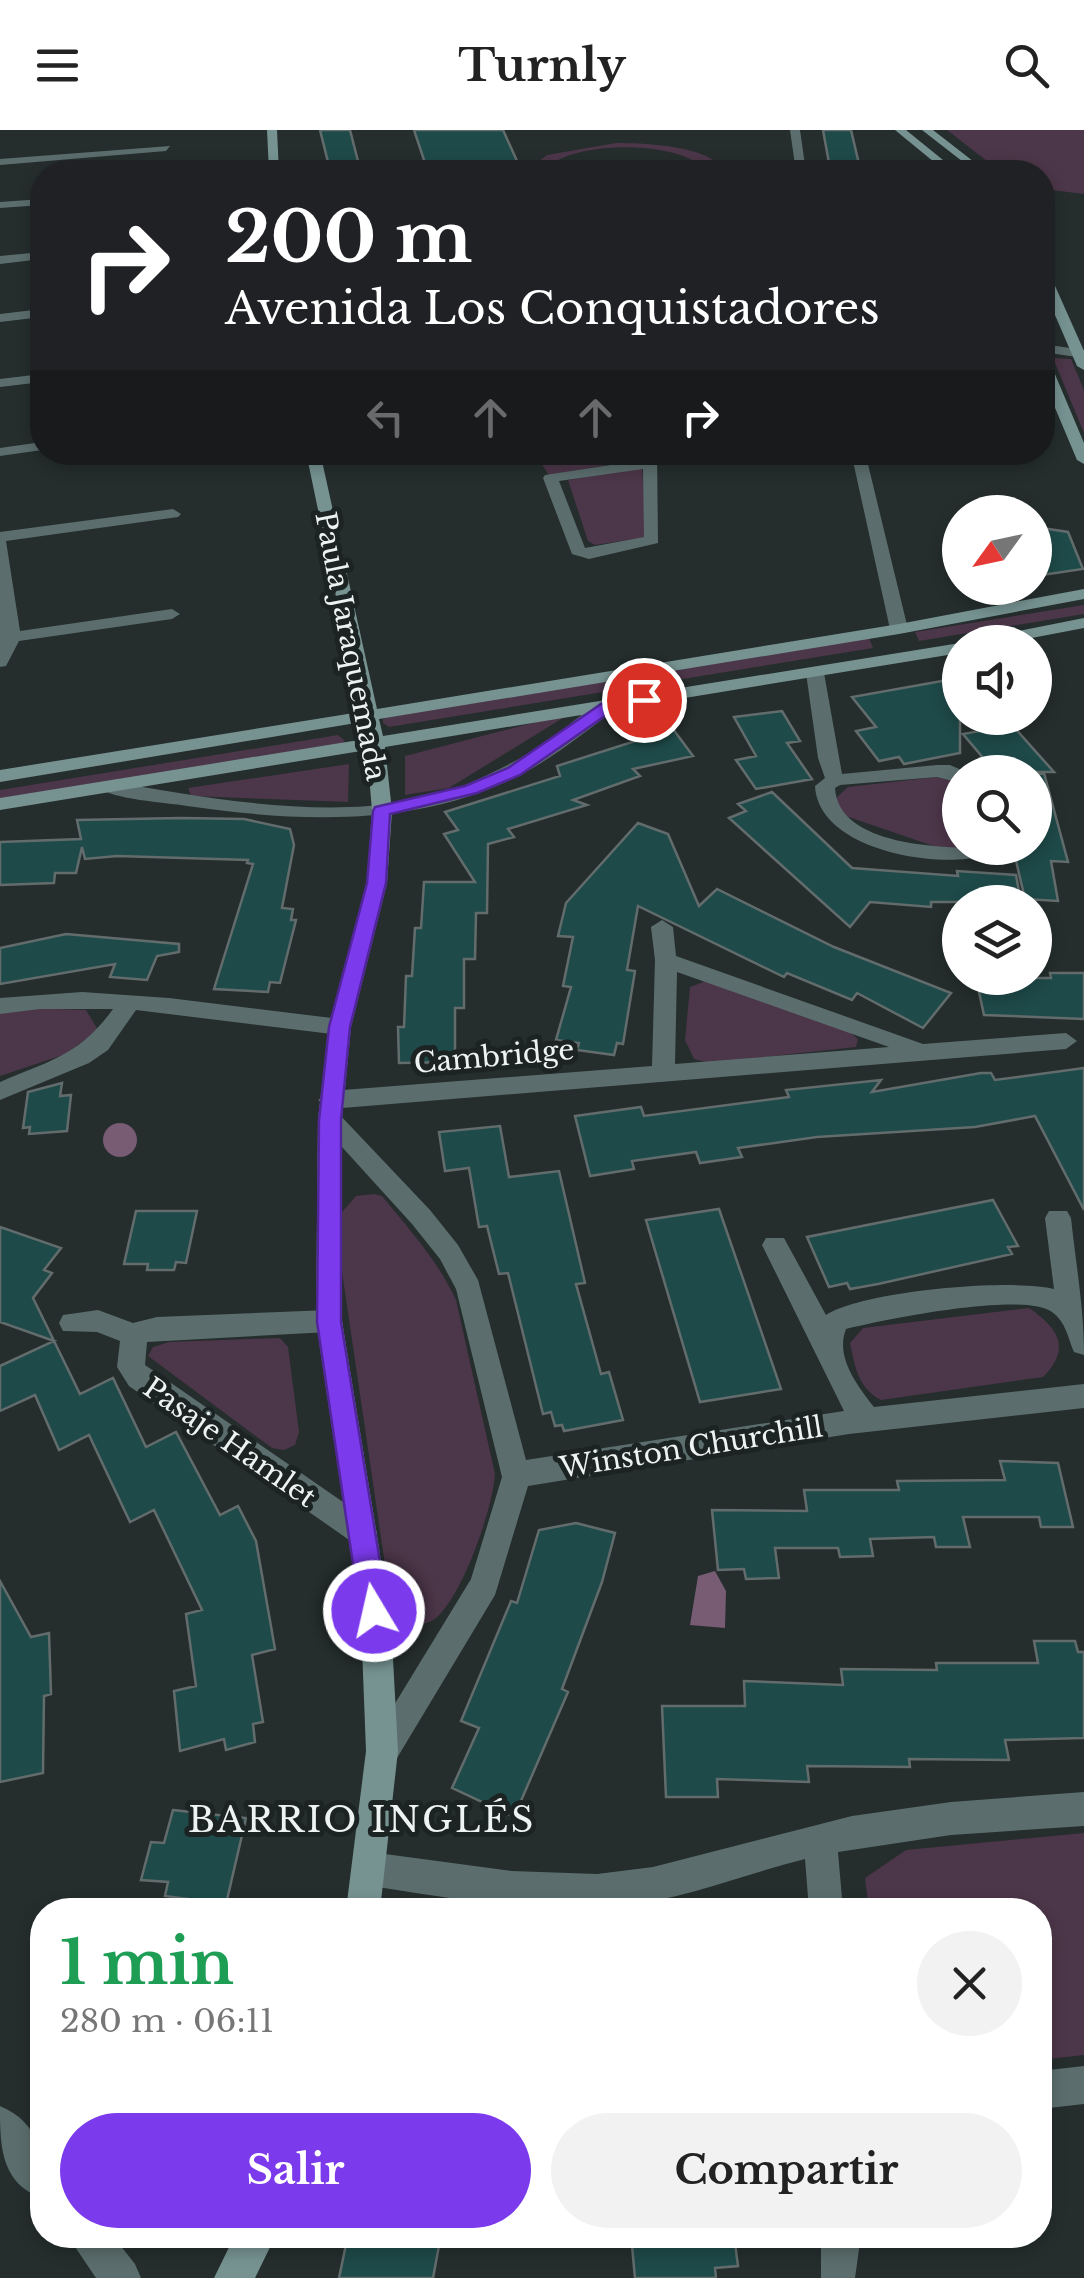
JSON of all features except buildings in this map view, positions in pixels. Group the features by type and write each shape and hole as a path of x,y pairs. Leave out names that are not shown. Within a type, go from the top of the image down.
{"street":[{"path":"272,130 273,160"},
{"path":"794,130 798,160"},
{"path":"900,130 939,160"},
{"path":"927,130 966,160"},
{"path":"0,162 166,148"},
{"path":"0,205 30,203"},
{"path":"0,260 30,257"},
{"path":"1055,306 1082,358"},
{"path":"0,318 30,314"},
{"path":"1055,351 1082,358"},
{"path":"0,382 30,379"},
{"path":"1055,391 1084,460"},
{"path":"0,452 30,448"},
{"name":"Paula Jaraquemada","path":"317,465 376,746 382,811 377,883 340,1027 330,1110 329,1322 376,1622 382,1751 365,1898"},
{"path":"615,465 550,478 578,551 589,554 652,540 650,465"},
{"path":"861,465 899,630 912,658"},
{"path":"0,662 6,638 0,540 173,514"},
{"path":"0,776 899,630 1084,594"},
{"path":"6,638 172,614"},
{"path":"1052,630 1084,624"},
{"path":"0,804 942,652"},
{"path":"815,673 834,780"},
{"path":"108,787 175,799 348,813 382,811 452,796 514,771 610,705"},
{"path":"942,772 834,780 825,786 822,800 826,810 844,826 942,856"},
{"path":"662,927 666,960 664,1073"},
{"name":"Cambridge","path":"666,960 922,1050"},
{"path":"0,1006 69,999 340,1027"},
{"path":"0,1091 81,1057 100,1044 129,1004"},
{"name":"Cambridge","path":"330,1110 664,1073 1066,1041"},
{"path":"330,1110 450,1252 469,1288 515,1475 501,1536 484,1585 382,1751"},
{"path":"1058,1218 1064,1279 1080,1331"},
{"name":"Winston Churchill","path":"775,1245 846,1388 868,1420"},
{"path":"826,1342 829,1328 837,1320 854,1315 1016,1293 1053,1300 1080,1331"},
{"name":"Pasaje Hamlet","path":"72,1323 98,1321 133,1334 184,1324 329,1322"},
{"name":"Pasaje Hamlet","path":"133,1334 136,1356 130,1366 139,1378 362,1532"},
{"path":"1047,1400 1069,1390 1084,1371"},
{"name":"Winston Churchill","path":"515,1475 868,1420 1084,1396"},
{"path":"370,1869 529,1890 601,1891 656,1882 820,1839 974,1814 1084,1809"},
{"path":"820,1839 825,1898"},
{"path":"1052,2089 1084,2085"},
{"path":"0,2124 30,2163"},
{"path":"97,2248 121,2278"},
{"path":"234,2278 249,2248"}],"shaded area":[{"path":"947,130 1084,130 1084,194 1055,190 1055,160 986,160"},
{"path":"616,143 659,145 692,151 712,160 692,160 675,153 625,147 541,160 547,155"},
{"path":"1055,358 1071,359 1084,390 1084,433"},
{"path":"542,465 607,465 549,475"},
{"path":"642,467 647,537 595,545 588,541 568,480"},
{"path":"1084,605 1084,614 1017,625 959,625"},
{"path":"942,628 942,637 919,641 915,632"},
{"path":"869,638 873,648 389,727 383,723 390,716"},
{"path":"571,713 449,788 405,795 405,756"},
{"path":"338,735 345,741 339,746 0,801 0,790"},
{"path":"349,764 348,802 191,796 188,788"},
{"path":"942,778 942,849 843,815 835,799 848,787"},
{"path":"706,981 850,1032 858,1039 856,1047 710,1063 694,1059 685,1040 690,987"},
{"path":"86,1010 98,1030 66,1054 0,1076 0,1011"},
{"path":"120,1123 132,1128 137,1140 132,1152 120,1157 108,1152 103,1140 108,1128"},
{"path":"356,1196 382,1196 422,1246 456,1300 495,1474 483,1528 456,1591 436,1618 419,1624 399,1622 390,1599 340,1258 342,1212"},
{"path":"1029,1308 1048,1323 1058,1339 1057,1357 1043,1377 881,1400 859,1376 850,1343 863,1328"},
{"path":"280,1338 288,1347 299,1432 295,1445 284,1450 272,1448 148,1356 153,1347 169,1342"},
{"path":"715,1571 726,1591 725,1628 690,1625 698,1576"},
{"path":"1084,1833 1084,2055 1052,2059 1052,1898 868,1898 865,1878 906,1850"}],"district":[{"name":"BARRIO INGLÉS","path":"362,1820"}],"route":[{"path":"374,1611 329,1322 330,1100 340,1027 377,883 382,811 470,790 514,771 610,705 644,700"}]}
